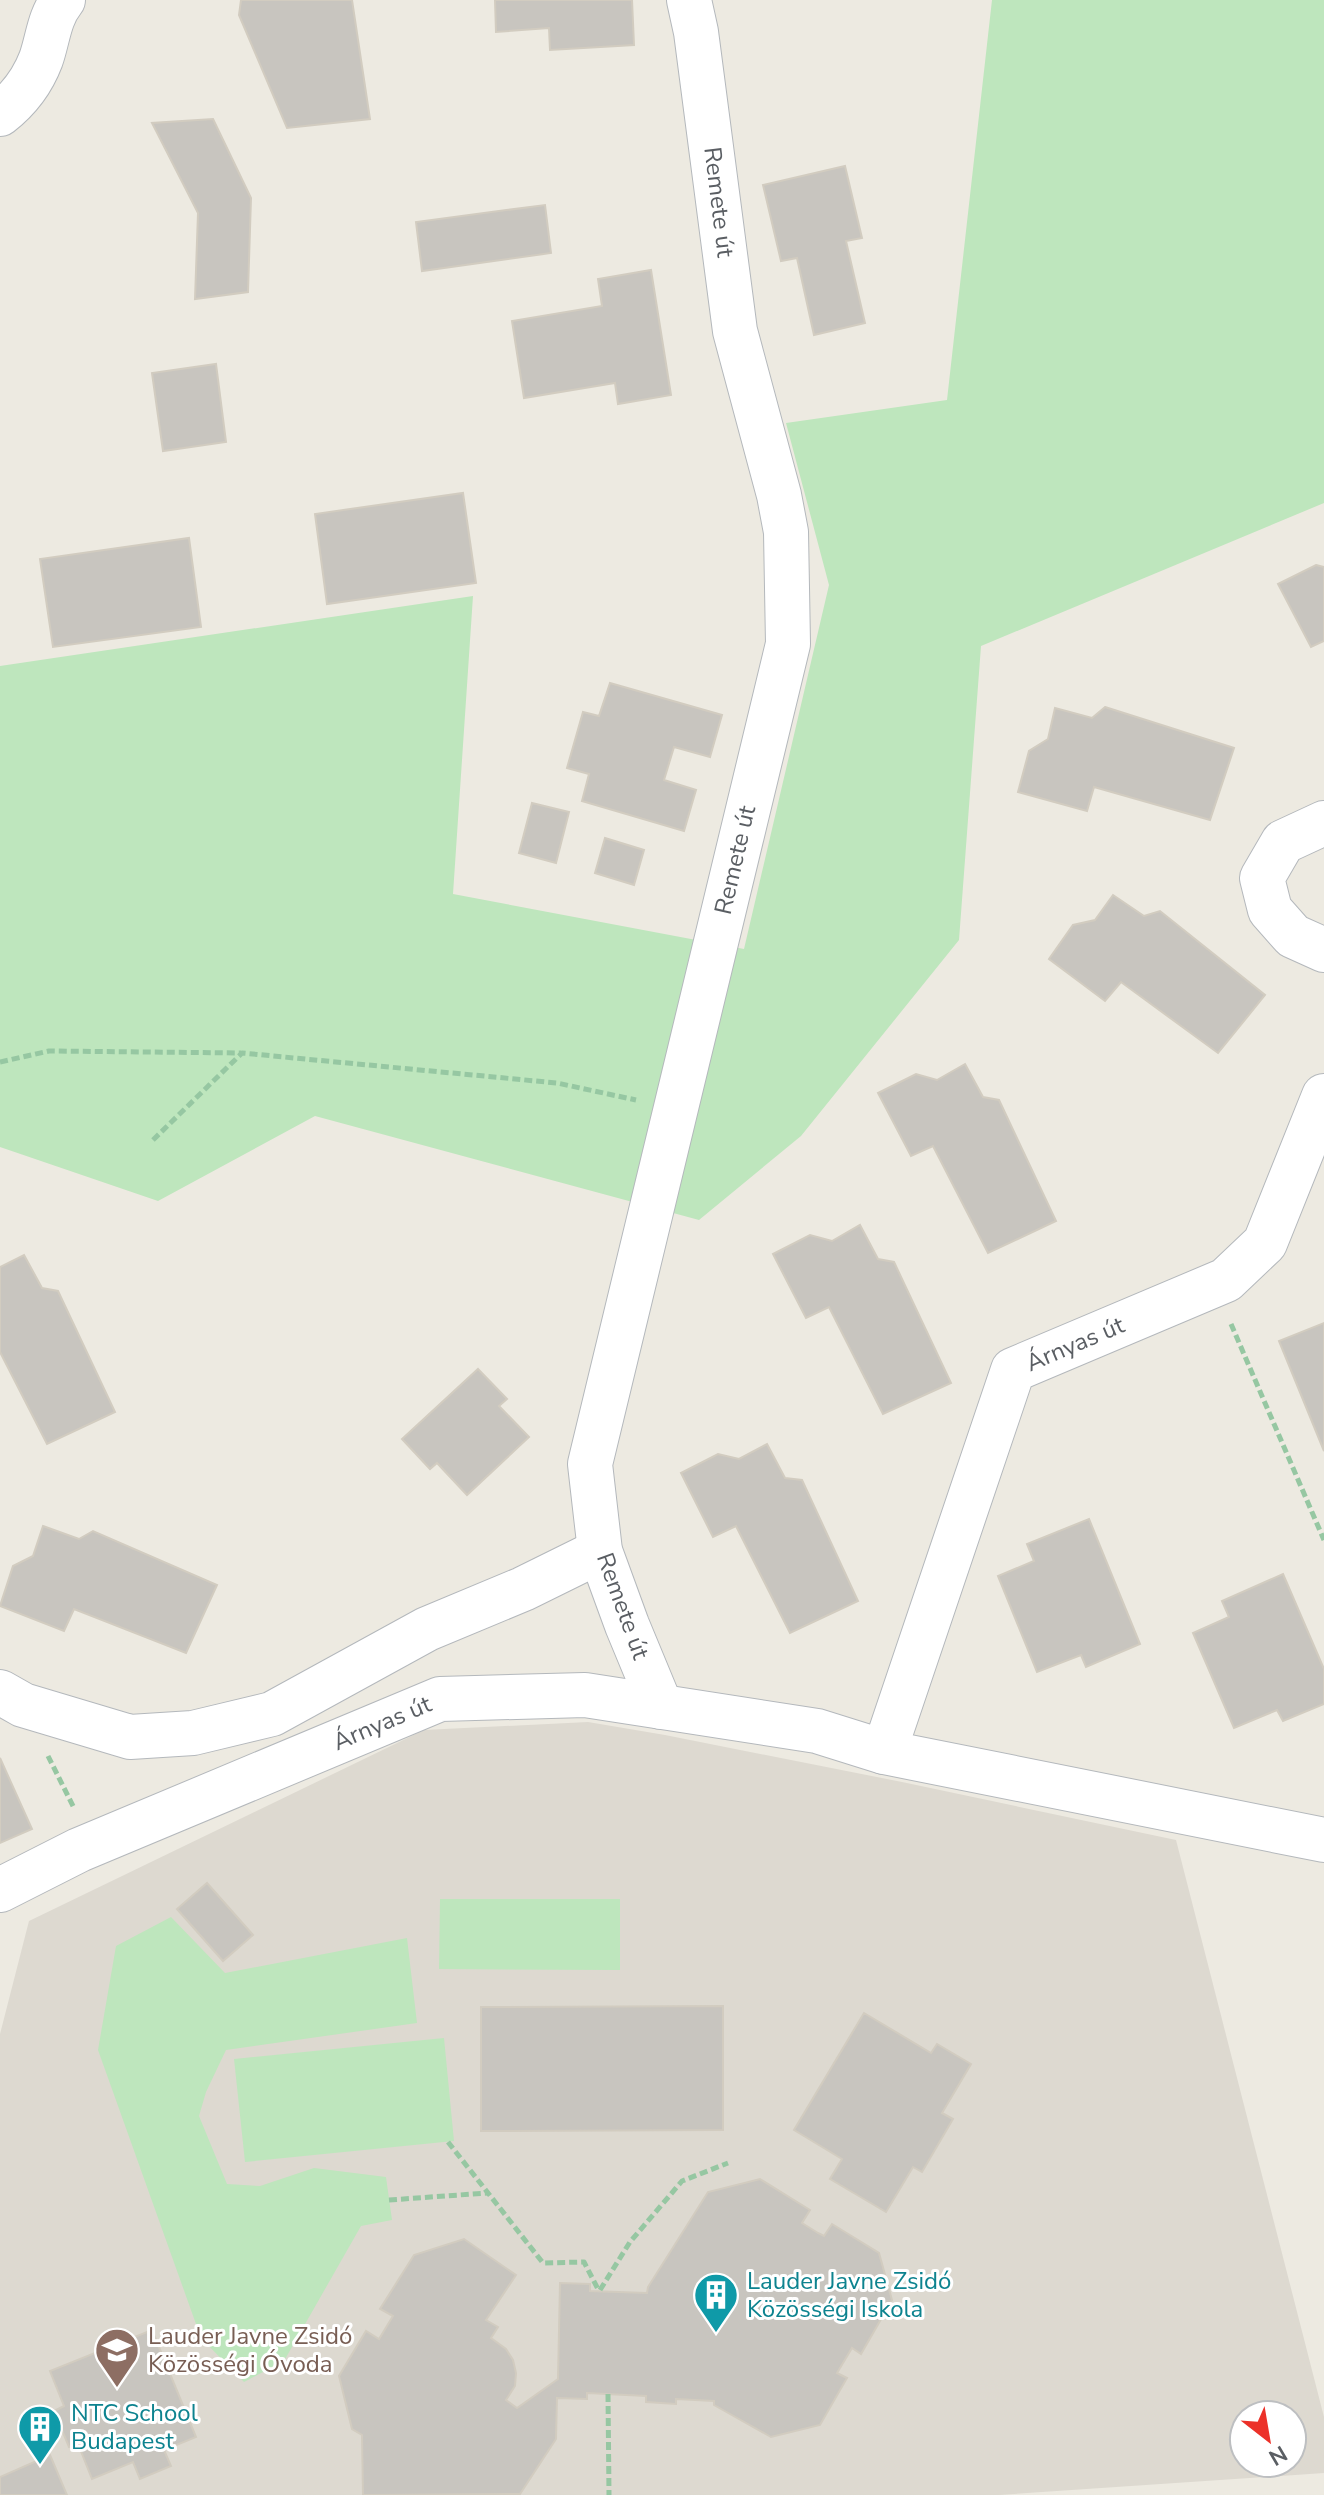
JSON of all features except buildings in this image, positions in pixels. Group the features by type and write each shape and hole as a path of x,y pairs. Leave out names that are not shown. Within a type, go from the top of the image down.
{"street":[{"name":"Remete út","path":"661,1707 600,1551 590,1464 788,644 786,532 735,331 696,32 689,0"},
{"path":"0,114 32,78 60,4"},
{"path":"1324,823 1283,842 1262,878 1270,910 1293,936 1324,950"},
{"name":"Árnyas út","path":"884,1752 1013,1370 1226,1280 1265,1243 1324,1096"},
{"path":"0,1692 23,1705 130,1737 193,1733 272,1714 427,1629 523,1589 600,1551"},
{"name":"Árnyas út","path":"0,1890 79,1850 440,1699 585,1695 817,1731 884,1752 1324,1840"}],"path":[{"path":"0,1062 49,1051 242,1053 557,1083 676,1109"},
{"path":"153,1140 242,1053"},
{"path":"1214,1285 1324,1540"},
{"path":"448,2142 543,2263 584,2262 599,2291 630,2242 682,2181 728,2163"},
{"path":"389,2200 488,2193"},
{"path":"608,2394 609,2495"}],"shaded area":[{"path":"588,1722 902,1782 1176,1840 1324,2417 1324,2473 1308,2474 1308,2399 1228,2399 1228,2479 1235,2479 999,2495 0,2495 0,2034 29,1921 424,1730"}],"green space":[{"path":"992,0 1324,0 1324,503 981,646 959,940 801,1136 699,1220 315,1116 158,1201 0,1147 0,666 473,596 453,894 744,949 829,585 786,423 947,400"},
{"path":"440,1899 620,1899 620,1970 439,1969"},
{"path":"171,1917 225,1973 407,1938 417,2023 226,2050 206,2092 199,2116 227,2184 260,2186 314,2168 386,2177 392,2220 361,2226 284,2361 244,2382 201,2338 98,2050 116,1946"},
{"path":"444,2038 454,2141 245,2162 234,2059"}],"place":[{"name":"Lauder Javne Zsidó Közösségi Iskola","path":"716,2334"},
{"name":"Lauder Javne Zsidó Közösségi Óvoda","path":"117,2389"},
{"name":"NTC School Budapest","path":"40,2466"}]}
